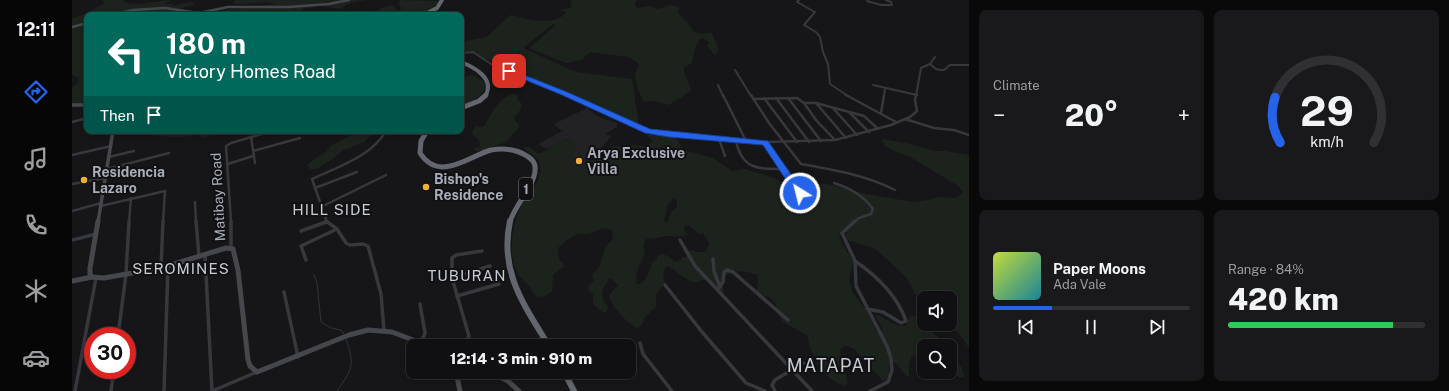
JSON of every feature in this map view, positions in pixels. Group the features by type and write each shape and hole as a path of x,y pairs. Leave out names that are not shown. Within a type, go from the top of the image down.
{"highway":[{"path":"428,12 439,6 442,0"},
{"path":"464,64 479,71 485,77 489,85 488,91 482,98 464,107"},
{"name":"1","path":"425,134 421,141 420,153 422,158 432,164 448,166 459,165 484,152 500,149 518,152 526,155 533,161 536,168 535,173 517,206 510,224 507,238 507,258 514,285 545,339"},
{"path":"568,379 574,391"}],"street":[{"path":"204,12 228,7 289,7 329,4 349,0"},
{"path":"799,0 797,2 815,12 804,25 816,32 820,37 823,52 828,64 830,84 838,90 896,122"},
{"path":"867,1 884,6 892,5 891,2 886,0"},
{"path":"124,12 133,10 172,8 186,12"},
{"path":"72,27 84,24"},
{"path":"464,53 473,52 487,62 564,93 645,131 660,134 784,143 846,138 869,132 905,119 917,111 915,100 921,68 930,64 935,57"},
{"path":"930,64 941,70 945,69 948,65 969,65"},
{"path":"735,70 784,143 799,162 804,165 855,174 879,182 895,190"},
{"path":"718,85 746,141"},
{"path":"874,85 916,95"},
{"path":"881,113 884,88"},
{"path":"753,98 797,98 804,103 816,120 835,140"},
{"path":"764,98 797,142"},
{"path":"776,98 809,142"},
{"path":"788,98 821,141"},
{"path":"804,103 816,103 867,117 878,129"},
{"path":"816,103 846,138"},
{"path":"72,105 84,105"},
{"path":"832,108 857,135"},
{"path":"850,113 869,132"},
{"path":"72,122 84,119"},
{"path":"905,119 934,128 954,130 969,135"},
{"path":"94,278 90,274 90,268 113,134"},
{"path":"254,164 251,137 262,134"},
{"path":"384,330 381,294 368,246 362,244 350,245 346,243 336,229 326,222 312,179 364,153 382,140 385,134"},
{"name":"Matibay Road","path":"230,248 232,241 226,147 227,145 251,137"},
{"path":"253,151 300,138"},
{"path":"719,139 725,156"},
{"path":"736,140 740,155 745,161 763,168 783,169"},
{"path":"766,142 800,193"},
{"path":"72,155 111,146"},
{"path":"109,157 134,151"},
{"path":"107,169 168,153"},
{"path":"228,164 254,156"},
{"path":"315,188 357,172"},
{"path":"321,207 386,175"},
{"path":"72,184 105,178"},
{"path":"834,183 846,186 857,192 873,209 871,214 859,218 843,231 842,236 855,261 870,272 892,297 901,308 906,321 901,323 883,312 867,309"},
{"path":"72,211 160,191 166,192 161,268"},
{"path":"119,327 126,274 131,198"},
{"path":"195,202 199,257"},
{"path":"301,231 326,222"},
{"path":"306,260 302,246 303,244 315,240 336,229"},
{"path":"72,240 96,234"},
{"path":"680,240 695,266 719,288 812,391"},
{"path":"72,281 161,268 230,248 235,250 249,364 257,372"},
{"path":"467,339 469,336 452,278 453,256 482,251"},
{"path":"205,255 212,391 298,357 341,338 368,330 384,330 410,339"},
{"path":"713,259 714,271 719,288"},
{"path":"855,261 855,285 887,345 893,367 888,382 870,391"},
{"path":"164,391 168,266"},
{"path":"452,278 490,266"},
{"path":"719,288 723,282 724,272 727,270 733,272 788,320"},
{"path":"75,391 94,278"},
{"path":"457,296 499,284"},
{"path":"665,285 702,332 746,383 765,391"},
{"path":"284,292 298,357"},
{"path":"420,304 425,333 423,339"},
{"path":"640,343 643,354 672,391"},
{"path":"775,391 772,385 774,380 803,363"},
{"path":"111,391 113,379"},
{"path":"457,379 460,391"},
{"path":"504,379 519,391"}],"shaded area":[{"path":"100,0 125,0 124,2 142,4 172,0 164,4 172,4 173,6 192,1 194,3 192,6 184,7 177,11 180,12 88,12 105,2"},
{"path":"235,0 345,0 340,3 351,0 366,0 350,3 341,9 320,6 302,9 302,12 210,12 276,4 238,4 233,3"},
{"path":"400,0 439,1 433,8 424,12 373,12 392,5 398,11 402,8 398,4"},
{"path":"570,0 637,0 634,5 637,8 649,6 658,9 669,5 679,7 678,13 693,31 701,34 712,33 719,50 715,55 707,46 709,43 703,38 700,39 696,45 692,63 683,68 691,90 668,105 655,101 643,102 635,75 639,67 638,63 629,57 590,52 581,60 566,63 529,48 556,25 553,24 523,48 576,72 632,79 639,126 579,97 484,58 473,51 464,51 466,41 487,37 510,15 540,21 554,20 566,13 565,11 554,12 572,7 570,5 572,3"},
{"path":"84,14 84,104 72,104 72,88 77,84 79,78 72,75 72,19"},
{"path":"473,75 485,82 486,88 476,99 464,105 464,77"},
{"path":"513,94 519,95 517,99 522,104 519,112 513,118 520,126 506,142 476,151 474,148 480,147 479,140 472,134 475,126 482,127 485,125 500,102"},
{"path":"587,108 597,116 617,123 617,127 605,134 611,136 593,158 588,158 583,168 571,165 576,145 566,139 546,149 538,144 562,131 554,124"},
{"path":"152,134 196,134 180,137"},
{"path":"200,134 209,134 209,136 201,138"},
{"path":"354,134 372,134 364,142 342,151 318,169 310,169 307,166 309,163 326,152 332,145"},
{"path":"647,135 676,137 683,150 713,158 732,171 745,169 782,182 793,180 797,186 803,187 819,183 833,185 861,193 913,202 937,197 957,198 963,192 957,185 910,157 894,151 884,145 882,139 906,143 934,151 945,151 969,155 969,348 956,331 957,291 917,291 917,295 915,294 909,281 874,248 847,240 846,234 848,232 841,231 839,237 853,262 849,279 852,291 867,312 876,330 882,333 882,328 875,315 883,317 896,325 905,326 911,315 917,317 917,331 931,331 940,339 917,339 917,358 912,356 909,364 909,376 906,376 896,363 890,362 888,376 885,381 882,380 854,349 847,346 840,350 848,382 846,385 839,384 832,380 815,359 811,351 808,336 783,322 779,316 776,305 770,297 760,295 757,292 758,275 748,272 739,271 730,273 722,279 724,298 706,279 696,283 692,282 667,266 663,274 665,283 656,294 656,307 646,316 640,327 636,328 620,314 613,305 609,296 618,285 611,278 606,283 602,293 603,299 608,307 607,311 604,313 593,304 593,294 588,289 589,285 594,282 592,274 599,267 605,248 613,239 612,230 606,228 588,234 577,234 560,246 558,248 559,259 565,266 553,275 552,291 544,296 539,297 534,295 530,287 518,273 515,266 512,249 513,230 516,221 522,205 538,181 541,170 539,161 523,147 530,147 537,153 541,153 565,139 576,145 571,165 583,168 587,160 603,160 607,157 610,147 632,145 643,146 648,145 653,141","holes":["675,198 677,200 677,206 670,214 670,217 666,223 664,221 667,208 672,200","685,225 690,226 699,234 703,233 707,239 709,244 706,252 690,250 687,252 687,257 682,257 681,260 675,262 664,255 657,256 657,260 653,261 646,278 641,284 637,284 636,277 644,255 644,245 646,239 688,235 684,230"]},
{"path":"957,360 962,368 964,377 957,376"}],"waterway":[{"path":"314,275 317,283 321,322 331,328 341,330 344,334"},
{"path":"337,391 351,366 351,355 346,339"}],"place":[{"name":"Arya Exclusive Villa","path":"579,161"},
{"name":"Residencia Lazaro","path":"84,180"},
{"name":"Bishop's Residence","path":"426,187"}],"district":[{"name":"HILL SIDE","path":"332,210"},
{"name":"SEROMINES","path":"181,269"},
{"name":"TUBURAN","path":"467,276"},
{"name":"MATAPAT","path":"831,366"}],"route":[{"path":"509,71 564,93 642,130 669,135 766,142 800,193"}]}
